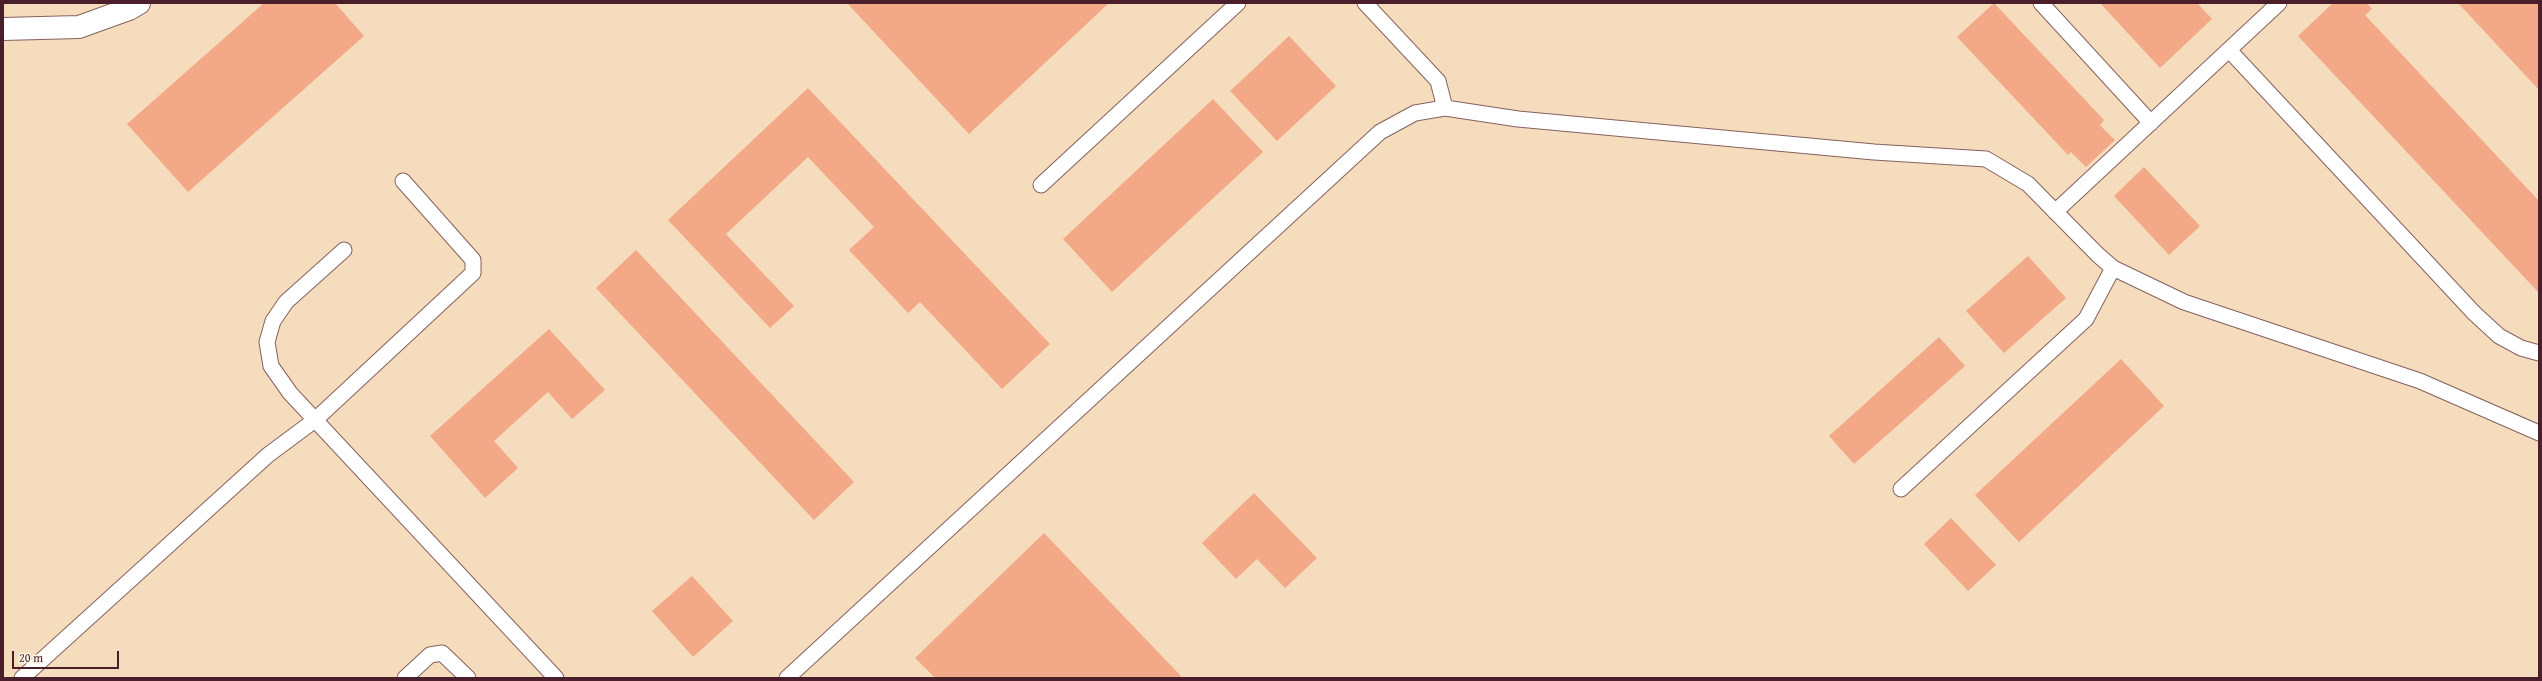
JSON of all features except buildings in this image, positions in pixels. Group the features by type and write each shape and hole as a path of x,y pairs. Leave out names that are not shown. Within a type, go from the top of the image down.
{"street":[{"path":"3,29 79,27 129,9 139,3"}],"lane":[{"path":"1041,185 1238,3"},
{"path":"1365,3 1438,81 1445,108"},
{"path":"2041,3 2151,123"},
{"path":"2055,212 2279,3"},
{"path":"2229,50 2474,313 2499,336 2521,348 2539,353"},
{"path":"787,678 1380,132 1415,113 1445,108 1518,119 1874,152 1986,159 2028,184 2114,268 2184,302 2420,381 2539,433"},
{"path":"22,678 268,455 315,420 473,273 473,260 403,181"},
{"path":"344,250 286,302 273,321 267,342 271,366 290,393 556,678"},
{"path":"1900,489 2086,319 2114,268"},
{"path":"405,678 430,654 442,653 468,678"}]}
